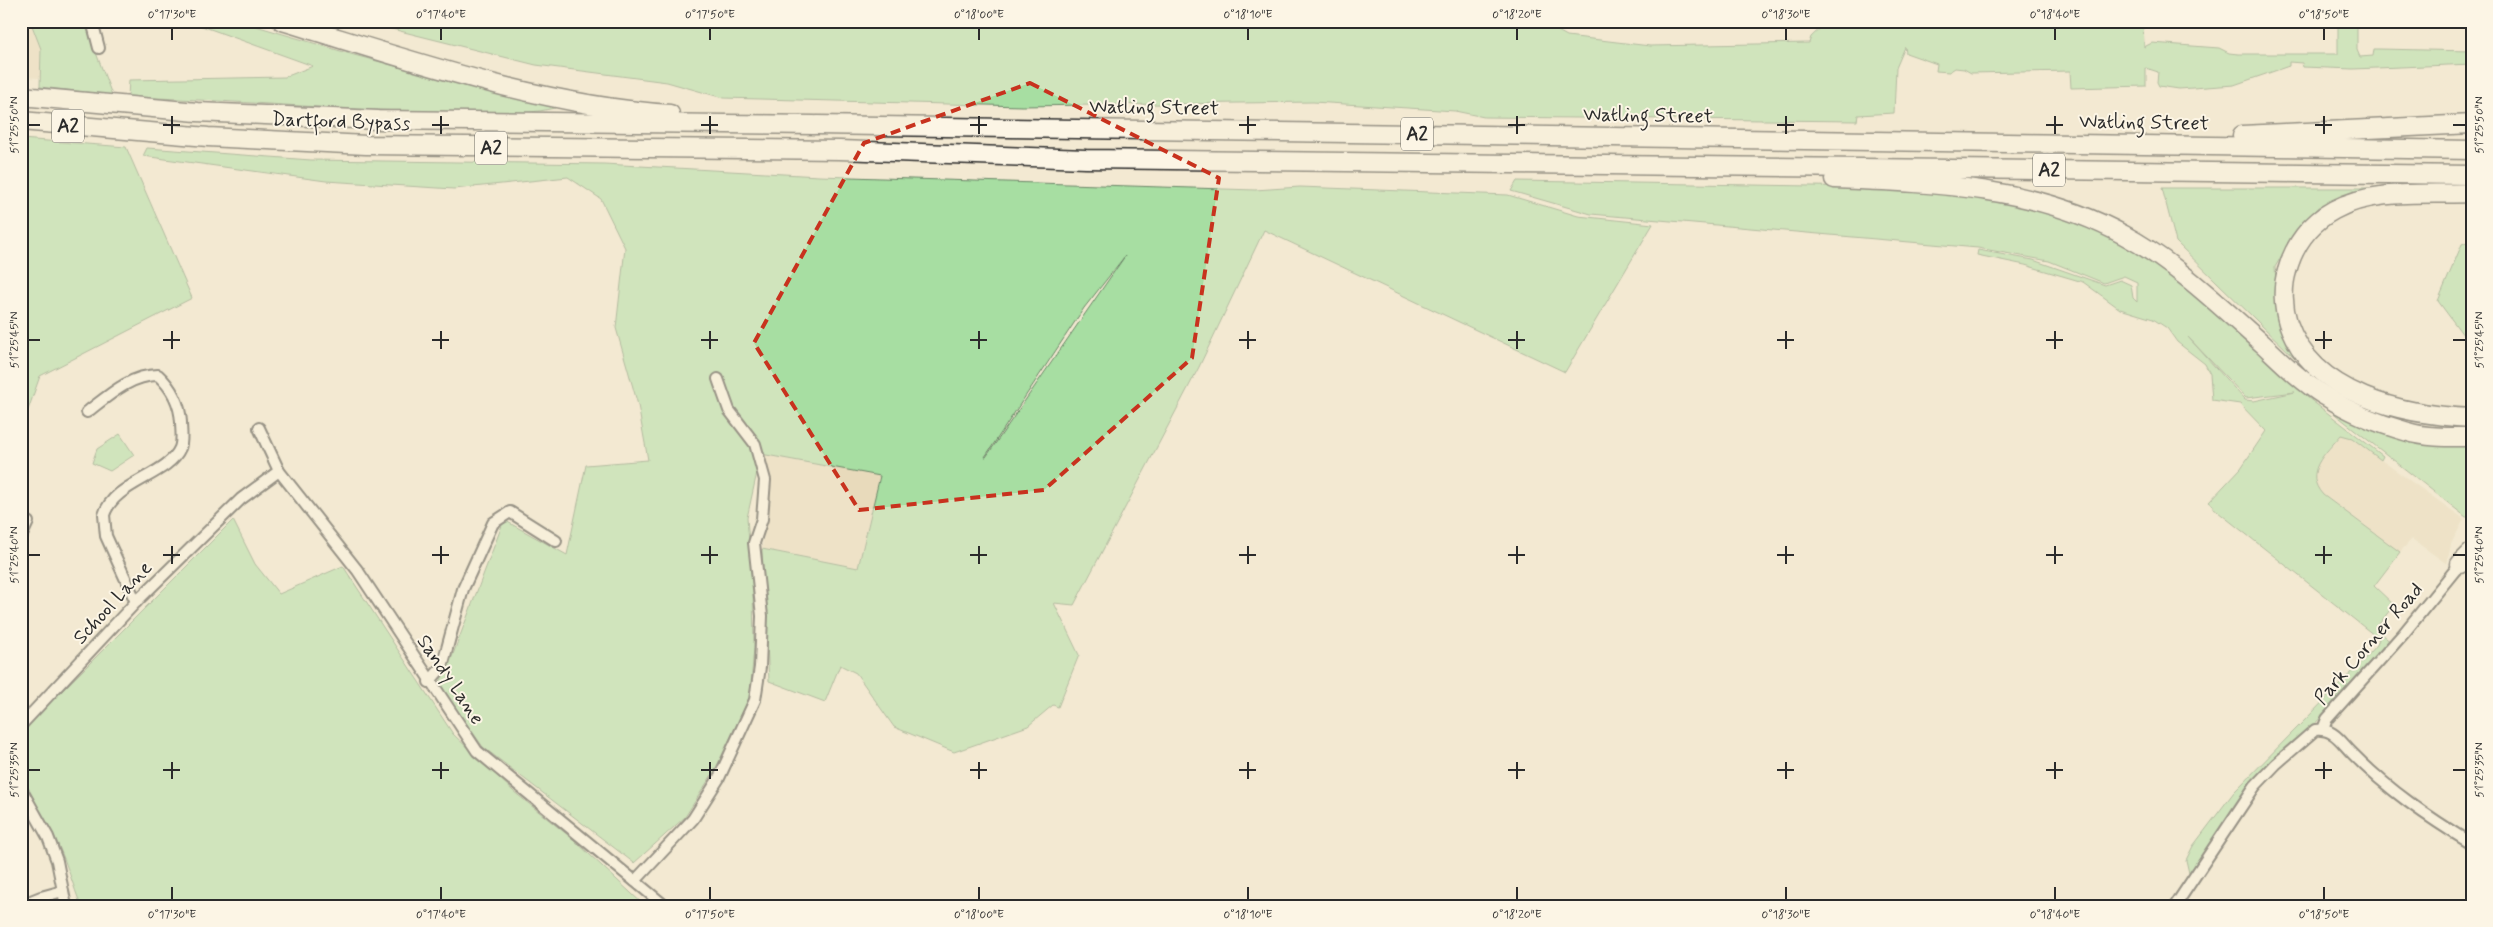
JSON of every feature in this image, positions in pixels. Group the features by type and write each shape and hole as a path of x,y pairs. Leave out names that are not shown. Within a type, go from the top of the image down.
{"highway":[{"name":"A2","path":"282,21 434,66 543,95 579,102 666,114 819,125"},
{"name":"Dartford Bypass","path":"21,96 197,112 378,120 819,125"},
{"name":"Dartford Bypass","path":"21,121 142,132 366,145 840,150 1086,159 1626,165"},
{"path":"2009,142 2312,132 2472,124"},
{"name":"Watling Street","path":"819,125 2472,150"},
{"name":"A2","path":"1626,165 2472,175"},
{"path":"1626,165 1794,178 1946,185 2014,194 2064,208 2114,230 2159,257 2201,289 2293,372 2323,395 2363,416 2410,433 2472,438"},
{"path":"2472,193 2375,197 2351,203 2334,210 2315,223 2300,240 2290,259 2284,278 2286,316 2292,333 2304,353 2317,367 2351,391 2397,408 2422,414 2472,418"}],"street":[{"path":"92,21 99,48"},
{"path":"87,412 117,388 150,375 158,375 164,382 180,412 181,444 176,455 116,497 104,515 106,536 136,602"},
{"path":"636,881 694,819 719,778 755,700 760,667 762,616 754,543 762,519 764,480 755,444 729,410 718,379"},
{"name":"Sandy Lane","path":"259,428 279,470 358,571 429,682 477,751 665,906"},
{"name":"School Lane","path":"21,726 136,602 241,499 279,470"},
{"path":"429,682 442,667 463,589 493,523 510,512 556,540"},
{"path":"21,538 28,522"},
{"name":"Park Corner Road","path":"2175,906 2255,786 2267,772 2311,732 2323,729 2328,718 2398,641 2466,558"},
{"path":"2323,729 2334,733 2359,760 2401,798 2472,844"},
{"path":"21,789 48,837 57,861 66,906"},
{"path":"21,905 41,896 63,891"}],"highlighted area":[{"path":"1030,83 1219,178 1192,358 1044,490 859,510 754,343 864,143"}],"shaded area":[{"path":"21,21 33,21 31,23 41,49 40,78 21,77"},
{"path":"2345,430 2381,460 2464,519 2451,544 2447,564 2412,539 2400,552 2319,492 2314,479 2315,466"},
{"path":"762,454 880,475 858,568 762,549 770,487"}],"green space":[{"path":"33,21 84,21 112,95 40,87 41,49 31,23"},
{"path":"188,21 239,21 354,55 555,108 512,113 439,112 128,97 129,80 285,77 313,66"},
{"path":"360,21 1540,21 1567,36 1650,46 1809,43 1811,37 1828,21 2143,21 2144,47 2152,43 2219,48 2229,53 2238,54 2338,54 2338,21 2357,21 2357,50 2360,57 2373,56 2374,49 2472,51 2472,64 2353,69 2303,67 2302,63 2289,62 2289,66 2234,85 2179,89 2159,86 2157,82 2158,72 2146,68 2146,86 2071,88 2070,71 1971,73 1964,69 1955,68 1949,72 1936,71 1937,64 1906,53 1905,47 1896,68 1894,113 1858,115 1857,121 1484,117 1455,111 1313,102 1022,106 723,98 667,82 536,65"},
{"path":"21,139 126,147 192,298 40,376 28,410 21,417"},
{"path":"147,148 311,160 604,164 819,176 1255,190 1300,187 1508,195 1578,216 1653,224 1565,372 1264,230 1199,367 1074,605 1054,603 1079,655 1058,707 1053,705 1028,726 954,752 894,727 856,673 840,665 825,702 769,681 762,549 858,568 880,476 761,454 747,518 753,590 754,647 750,696 715,770 685,817 634,863 483,747 439,684 452,657 504,520 567,555 586,465 648,460 638,405 616,328 625,248 601,199 568,177 454,189 326,181 143,156","holes":["1125,256 986,457 1084,308"]},
{"path":"1517,181 1928,188 2050,208 2147,253 2302,390 2307,397 2383,456 2381,460 2352,438 2341,435 2318,463 2315,478 2317,487 2323,495 2400,552 2374,586 2394,605 2375,629 2392,643 2327,712 2284,752 2191,874 2189,873 2186,860 2193,846 2234,792 2363,661 2377,645 2379,639 2213,508 2213,505 2209,502 2241,468 2266,431 2240,404 2212,400 2210,374 2205,364 2177,342 2167,328 2153,319 2120,309 2083,282 2025,265 1977,255 1978,250 2033,260 2105,285 2120,280 2131,285 2133,298 2137,302 2137,282 2124,276 2104,283 2049,261 1978,248 1591,214 1511,191","holes":["2188,337 2246,398 2295,392 2254,401 2245,400"]},
{"path":"2162,188 2368,188 2318,207 2298,228 2275,267 2279,326 2297,360 2176,242"},
{"path":"2472,240 2472,347 2438,301 2462,244"},
{"path":"2303,389 2472,445 2472,517 2466,517"},
{"path":"120,434 134,455 110,471 92,463 97,449"},
{"path":"233,520 255,564 279,594 343,566 453,734 513,791 574,840 645,906 81,906 58,844 28,788 23,774 21,759 22,743 27,726"}]}
